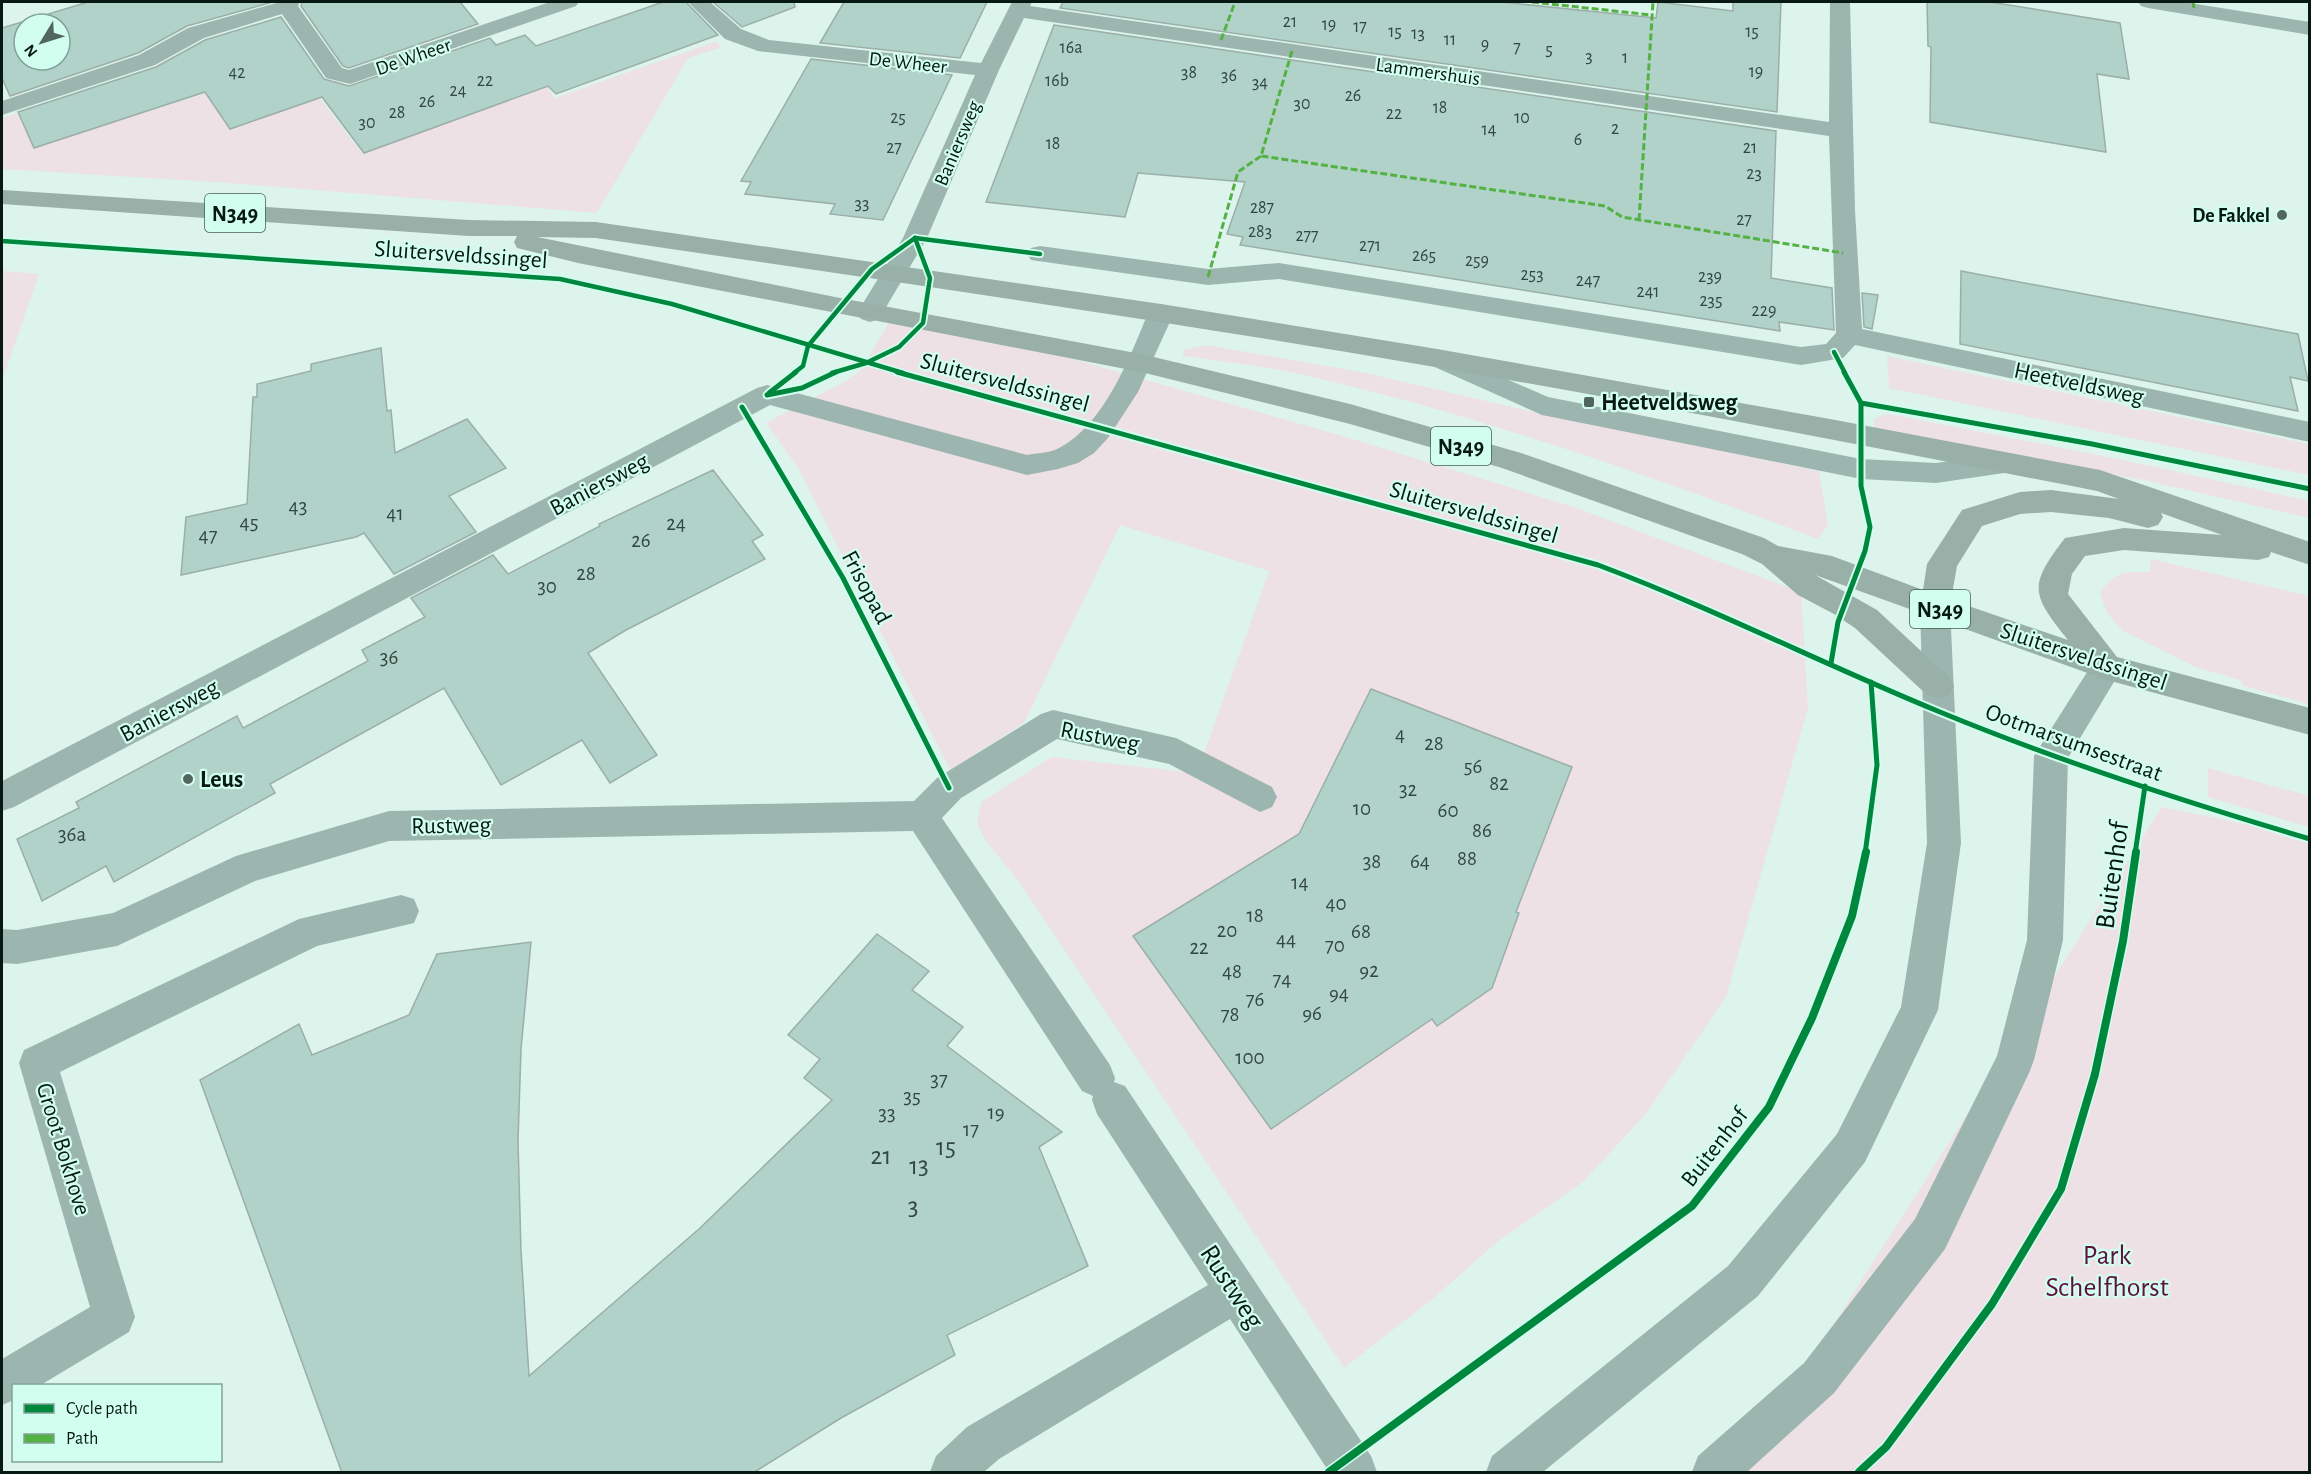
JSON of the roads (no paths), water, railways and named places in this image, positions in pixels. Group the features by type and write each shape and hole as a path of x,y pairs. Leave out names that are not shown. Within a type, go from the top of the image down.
{"main road":[{"name":"Sluitersveldssingel","path":"2,197 469,228 596,230 1161,313 1437,358"},
{"name":"Sluitersveldssingel","path":"469,228 578,255 870,313 1141,363 1350,414 1511,460 1753,546 1772,556 1821,564 1935,607 2107,667 2310,722"},
{"path":"2004,463 2100,481 2306,553"},
{"path":"1935,607 1942,564 1972,518 2020,503 2051,501 2109,507 2306,553"},
{"path":"2107,667 2063,612 2053,595 2056,571 2076,546 2124,539 2306,553"},
{"path":"1772,556 1809,587 1845,604 1866,619 1938,686"}],"street":[{"name":"De Wheer","path":"2,108 147,60 196,33 288,4 334,73 350,77 569,2"},
{"name":"De Wheer","path":"699,2 733,34 766,46 988,70"},
{"path":"1040,254 1208,277 1279,271 1801,356 1842,344 1840,2"},
{"path":"2148,2 2310,29"},
{"name":"Baniersweg","path":"870,313 915,238 988,70 1020,6"},
{"name":"Lammershuis","path":"1020,6 1839,130"},
{"name":"Baniersweg","path":"2,798 767,395 1027,465 1068,456 1093,437 1141,363 1161,313"},
{"name":"Heetveldsweg","path":"1842,344 2310,432"},
{"path":"1437,358 1542,405 1861,469 1936,473 2004,463"},
{"path":"1508,1473 1743,1281 1851,1148 1919,1010 1944,843 1935,607"},
{"path":"1714,1473 1819,1378 1930,1234 2015,1060 2045,940 2051,756 2107,667"},
{"name":"Rustweg","path":"2,946 17,947 117,928 248,867 389,826 922,816 950,788 1053,724 1176,752 1260,797"},
{"name":"Rustweg","path":"922,816 1355,1473"},
{"name":"Groot Bokhove","path":"2,1383 114,1317 38,1063 312,931 401,911"},
{"path":"952,1473 983,1443 1237,1291"}],"place":[{"name":"De Fakkel","path":"2282,215"},
{"name":"Heetveldsweg","path":"1589,402"},
{"name":"Leus","path":"188,779"}],"park label":[{"name":"Park Schelfhorst","path":"2107,1270"}]}
